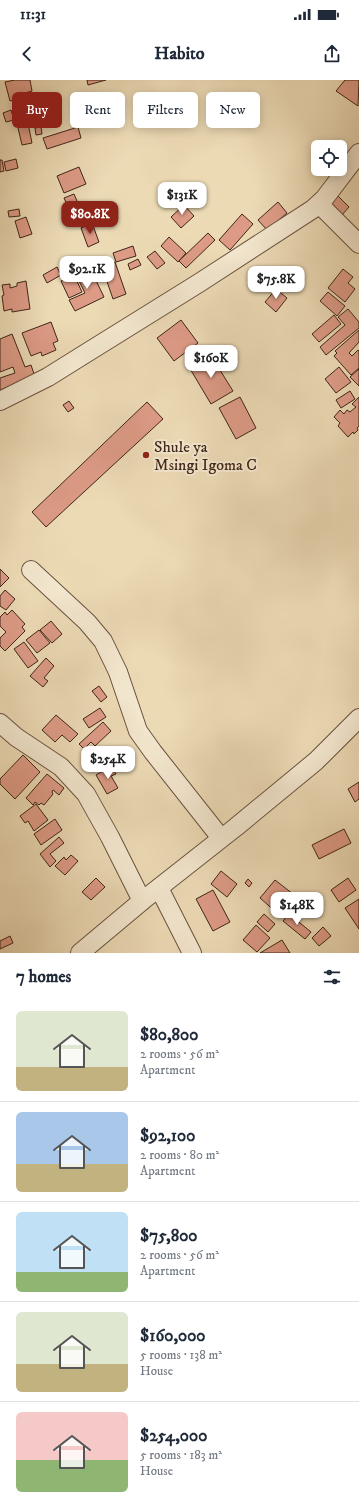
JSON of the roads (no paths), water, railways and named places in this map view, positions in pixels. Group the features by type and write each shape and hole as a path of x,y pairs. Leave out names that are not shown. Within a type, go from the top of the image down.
{"street":[{"path":"0,401 48,377 313,209 324,199 359,153"},
{"path":"319,204 359,244"},
{"path":"31,570 87,622 103,641 118,672 138,731 221,838"},
{"path":"80,953 142,901 316,761 359,718"},
{"path":"0,723 16,738 61,767 86,794 110,837 142,901"},
{"path":"159,888 192,953"}],"place":[{"name":"Shule ya Msingi Igoma C","path":"146,455"}]}
